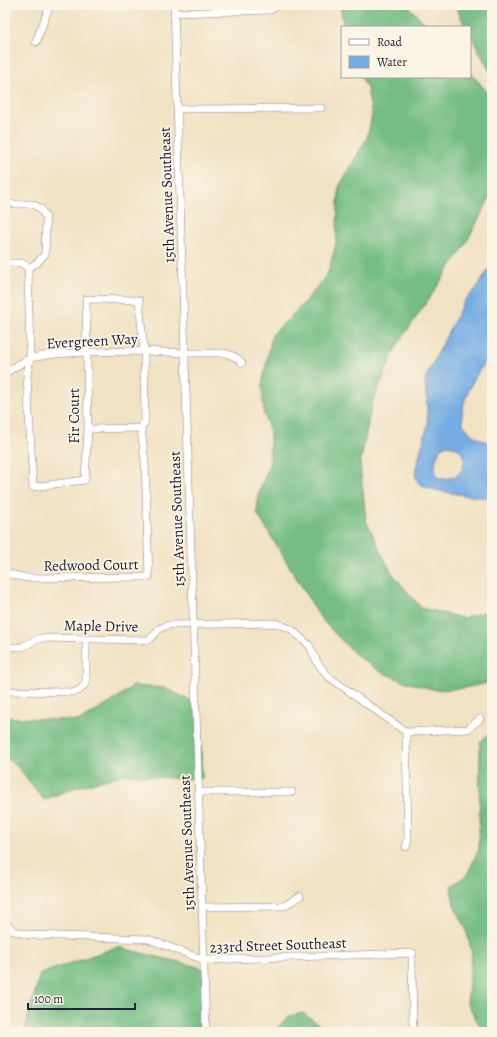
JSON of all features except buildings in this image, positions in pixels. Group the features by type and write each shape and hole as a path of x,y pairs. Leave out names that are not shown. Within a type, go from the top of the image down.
{"street":[{"path":"36,42 50,5"},
{"name":"15th Avenue Southeast","path":"174,5 206,1032"},
{"path":"174,14 270,10 279,5"},
{"path":"177,109 322,108"},
{"path":"5,204 33,204 41,209 46,218 45,254 37,264 28,268"},
{"path":"5,263 22,263 28,268 30,358"},
{"name":"Fir Court","path":"30,358 27,375 33,488 85,480 88,429 86,299 139,300 144,351"},
{"path":"88,429 141,428 145,422 144,351"},
{"name":"Evergreen Way","path":"5,373 30,358 55,354 87,352 144,351 225,354 233,356 242,363"},
{"name":"Redwood Court","path":"5,573 27,578 149,577 145,462 141,428"},
{"name":"Maple Drive","path":"5,647 22,647 40,638 149,640 159,629 168,625 275,623 291,629 309,645 318,664 329,677 406,732"},
{"path":"5,691 75,692 80,690 86,683 86,638"},
{"path":"406,848 408,840 406,732 468,729 480,719"},
{"path":"199,792 292,792"},
{"path":"202,907 284,906 300,896"},
{"name":"233rd Street Southeast","path":"6,923 14,931 30,935 148,939 204,960 412,956 413,1032"}],"green space":[{"path":"340,5 407,5 428,26 344,26"},
{"path":"456,5 492,5 492,75 471,36 471,26 466,26"},
{"path":"471,73 488,93 492,95 492,193 464,247 396,347 372,403 360,464 366,521 391,572 421,608 463,618 492,610 492,682 464,688 436,690 403,681 381,672 357,656 322,620 257,513 259,493 270,463 270,432 264,414 262,385 272,335 304,303 328,273 336,244 339,187 367,138 372,115 367,88 362,78 471,78"},
{"path":"133,686 164,688 199,704 202,778 182,779 126,774 73,788 44,800 17,766 5,757 5,717 79,721 110,703"},
{"path":"492,731 492,1032 483,1032 467,1002 472,953 465,926 454,905 451,886 467,875 479,849 480,742"},
{"path":"117,947 203,968 205,1032 24,1032 40,974"},
{"path":"303,1013 321,1026 321,1032 273,1032 289,1016"}],"water":[{"path":"492,264 492,357 481,368 470,387 466,396 462,420 464,426 473,435 492,444 492,498 454,494 432,489 419,483 415,474 428,424 425,381 464,301 476,289","holes":["447,445 455,447 463,454 463,467 460,473 456,476 441,479 437,477 435,472 437,456 442,448"]}]}
